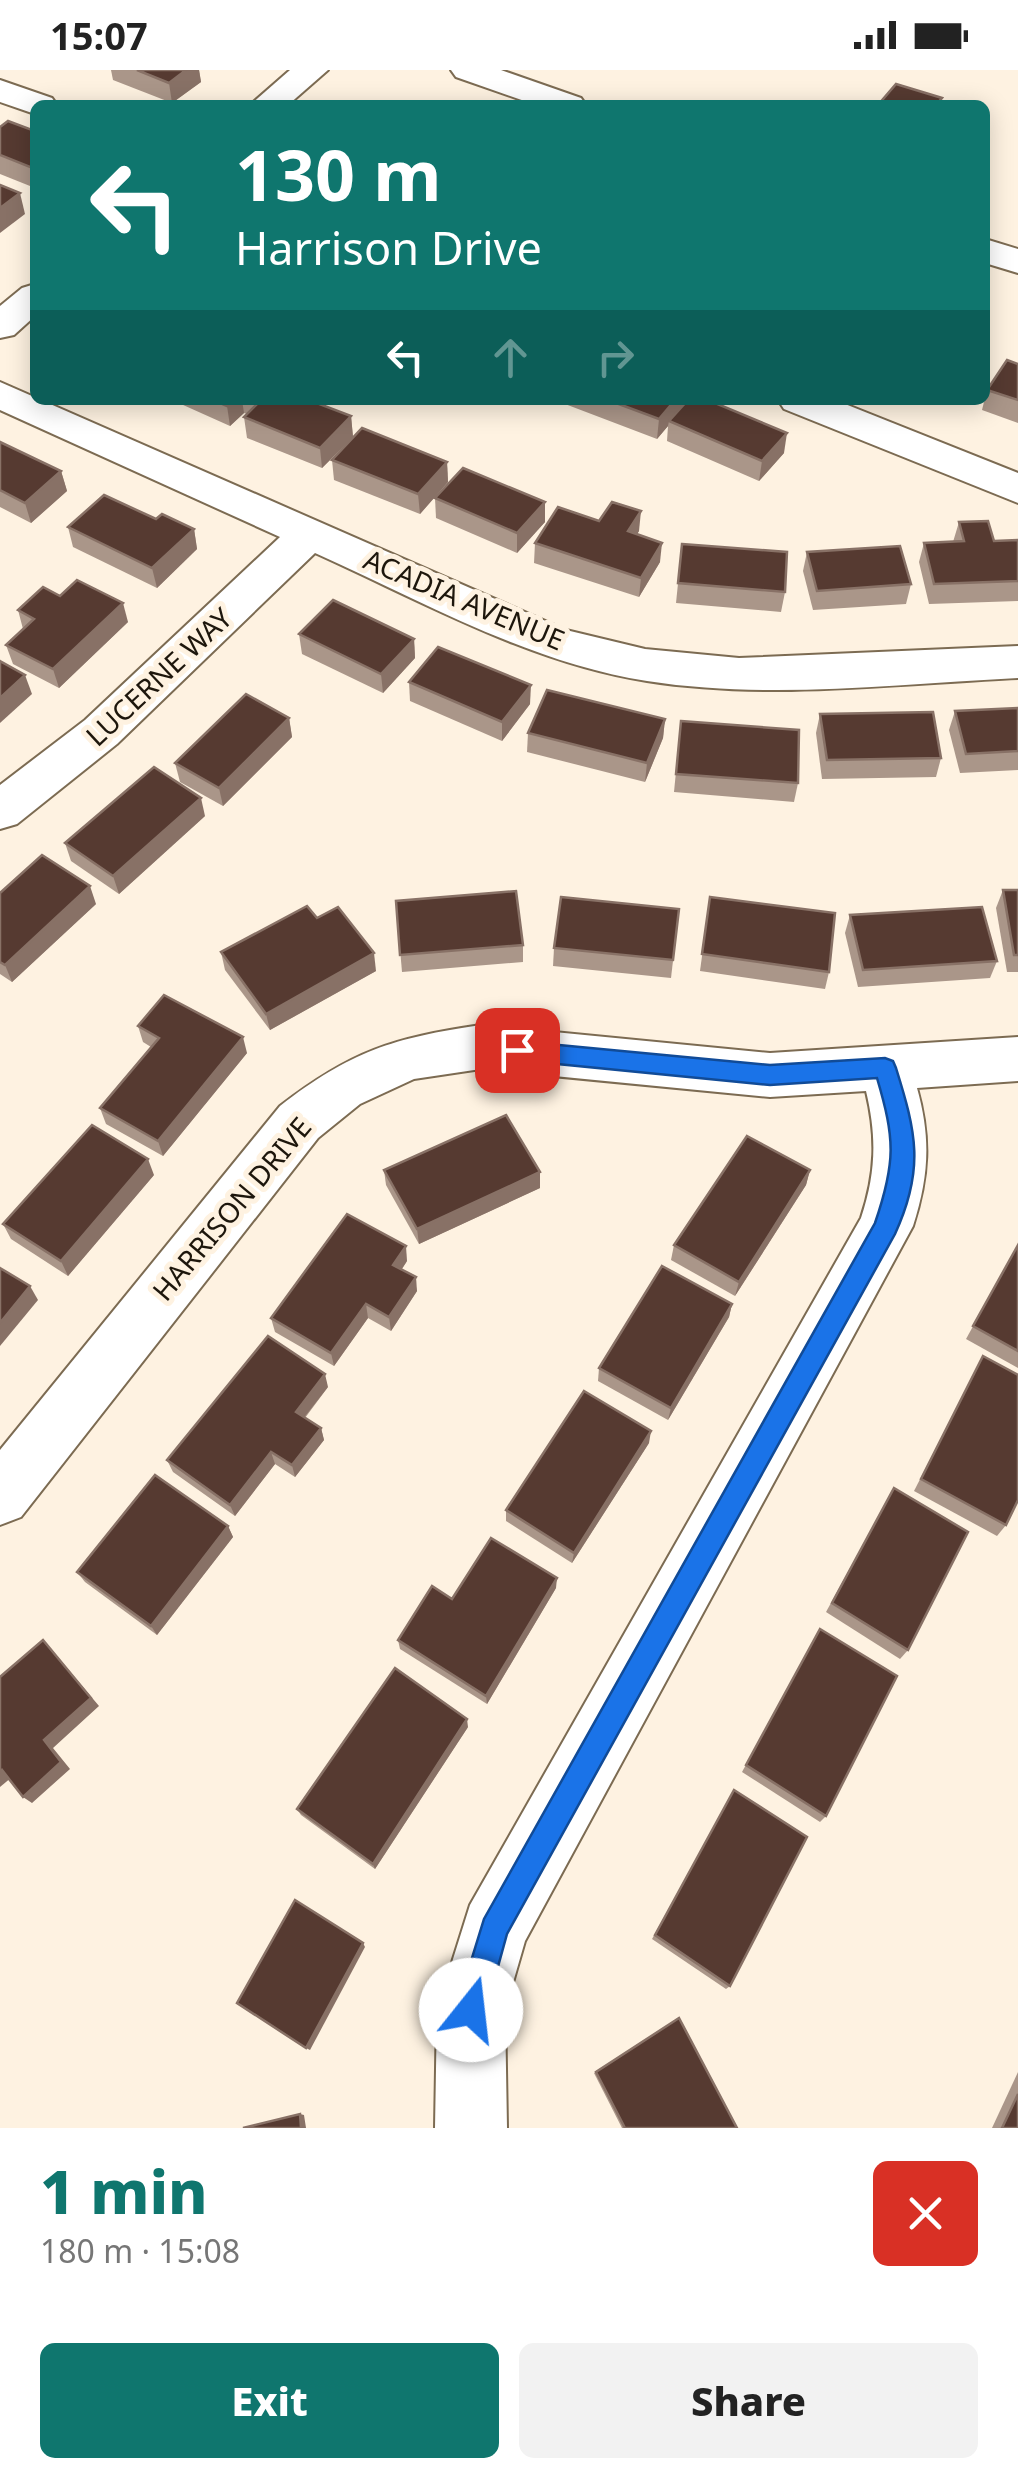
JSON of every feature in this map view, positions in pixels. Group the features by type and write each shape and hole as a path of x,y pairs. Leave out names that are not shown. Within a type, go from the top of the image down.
{"street":[{"path":"274,100 311,70"},
{"path":"468,70 555,100"},
{"path":"0,90 30,101"},
{"path":"990,252 1018,262"},
{"path":"0,326 30,300"},
{"name":"ACADIA AVENUE","path":"0,395 514,628 555,643 645,665 739,674 1018,662"},
{"path":"810,405 1018,489"},
{"name":"LUCERNE WAY","path":"0,812 101,732 310,533"},
{"name":"HARRISON DRIVE","path":"0,1496 299,1122 342,1088 407,1058 480,1047 770,1075 1018,1058"},
{"path":"470,2128 471,2010 494,1929 886,1226 902,1179 904,1130 885,1068"}],"building":[{"path":"137,70 186,70 169,83"},
{"path":"896,84 942,98 940,100 882,100"},
{"path":"8,121 30,129 30,167 0,155 0,127"},
{"path":"0,185 20,193 0,208"},
{"path":"1007,360 1018,364 1018,400 990,391"},
{"path":"256,405 322,405 351,416 320,448 244,417"},
{"path":"621,405 671,405 659,419"},
{"path":"683,405 720,405 787,433 762,461 669,421"},
{"path":"362,428 447,462 418,494 332,460"},
{"path":"0,442 61,471 25,503 0,490"},
{"path":"463,468 545,502 517,533 435,498"},
{"path":"104,495 156,519 162,514 194,529 152,568 68,527"},
{"path":"612,502 641,511 628,531 662,543 641,578 535,543 558,507 599,521"},
{"path":"988,521 994,541 1018,540 1018,581 934,584 924,543 964,541 959,522"},
{"path":"682,544 787,552 785,592 678,583"},
{"path":"900,546 911,584 817,591 807,552"},
{"path":"77,580 123,603 53,669 6,645 34,619 18,610 43,587 60,596"},
{"path":"333,600 414,639 381,674 299,634"},
{"path":"438,647 531,685 502,722 409,682"},
{"path":"0,661 25,675 0,698"},
{"path":"547,690 665,719 647,763 528,733"},
{"path":"246,694 289,718 219,788 175,763"},
{"path":"1018,708 1018,751 966,754 955,711"},
{"path":"933,712 941,758 827,760 820,714"},
{"path":"681,721 799,730 798,783 676,774"},
{"path":"154,767 201,798 113,876 65,843"},
{"path":"42,855 90,886 5,965 0,962 0,893"},
{"path":"1003,890 1018,890 1018,955 1014,955"},
{"path":"516,891 523,945 400,955 396,901"},
{"path":"561,897 679,909 673,960 554,948"},
{"path":"710,897 835,913 829,972 702,954"},
{"path":"307,906 317,918 338,907 374,953 266,1014 221,952"},
{"path":"982,907 997,961 863,970 850,915"},
{"path":"164,995 243,1037 158,1141 100,1108 159,1038 138,1026"},
{"path":"506,1115 540,1172 417,1229 384,1170"},
{"path":"92,1125 148,1159 61,1261 3,1224"},
{"path":"747,1136 810,1170 739,1282 674,1245"},
{"path":"347,1214 406,1246 393,1265 416,1277 389,1317 366,1304 331,1353 271,1318"},
{"path":"1018,1245 1018,1351 973,1326"},
{"path":"662,1266 732,1304 671,1408 599,1368"},
{"path":"0,1268 30,1286 0,1323"},
{"path":"268,1336 325,1374 296,1412 321,1428 292,1465 271,1452 230,1505 167,1460"},
{"path":"983,1356 1018,1375 1018,1500 1006,1525 921,1479"},
{"path":"584,1391 651,1431 574,1553 506,1510"},
{"path":"155,1475 228,1526 151,1626 77,1572"},
{"path":"894,1488 968,1532 908,1650 832,1603"},
{"path":"491,1538 557,1578 486,1696 398,1640 432,1586 452,1599"},
{"path":"820,1629 897,1676 826,1816 746,1765"},
{"path":"43,1640 91,1698 44,1740 61,1762 23,1797 0,1772 0,1677"},
{"path":"395,1668 467,1719 373,1864 297,1809"},
{"path":"734,1790 807,1837 730,1986 655,1935"},
{"path":"295,1900 363,1943 306,2048 237,2003"},
{"path":"679,2018 737,2128 625,2128 596,2072"},
{"path":"1018,2094 1018,2128 1002,2128"},
{"path":"300,2114 301,2128 243,2128"}],"route":[{"path":"471,2010 494,1929 886,1226 902,1179 904,1130 885,1068 770,1075 517,1050"}]}
